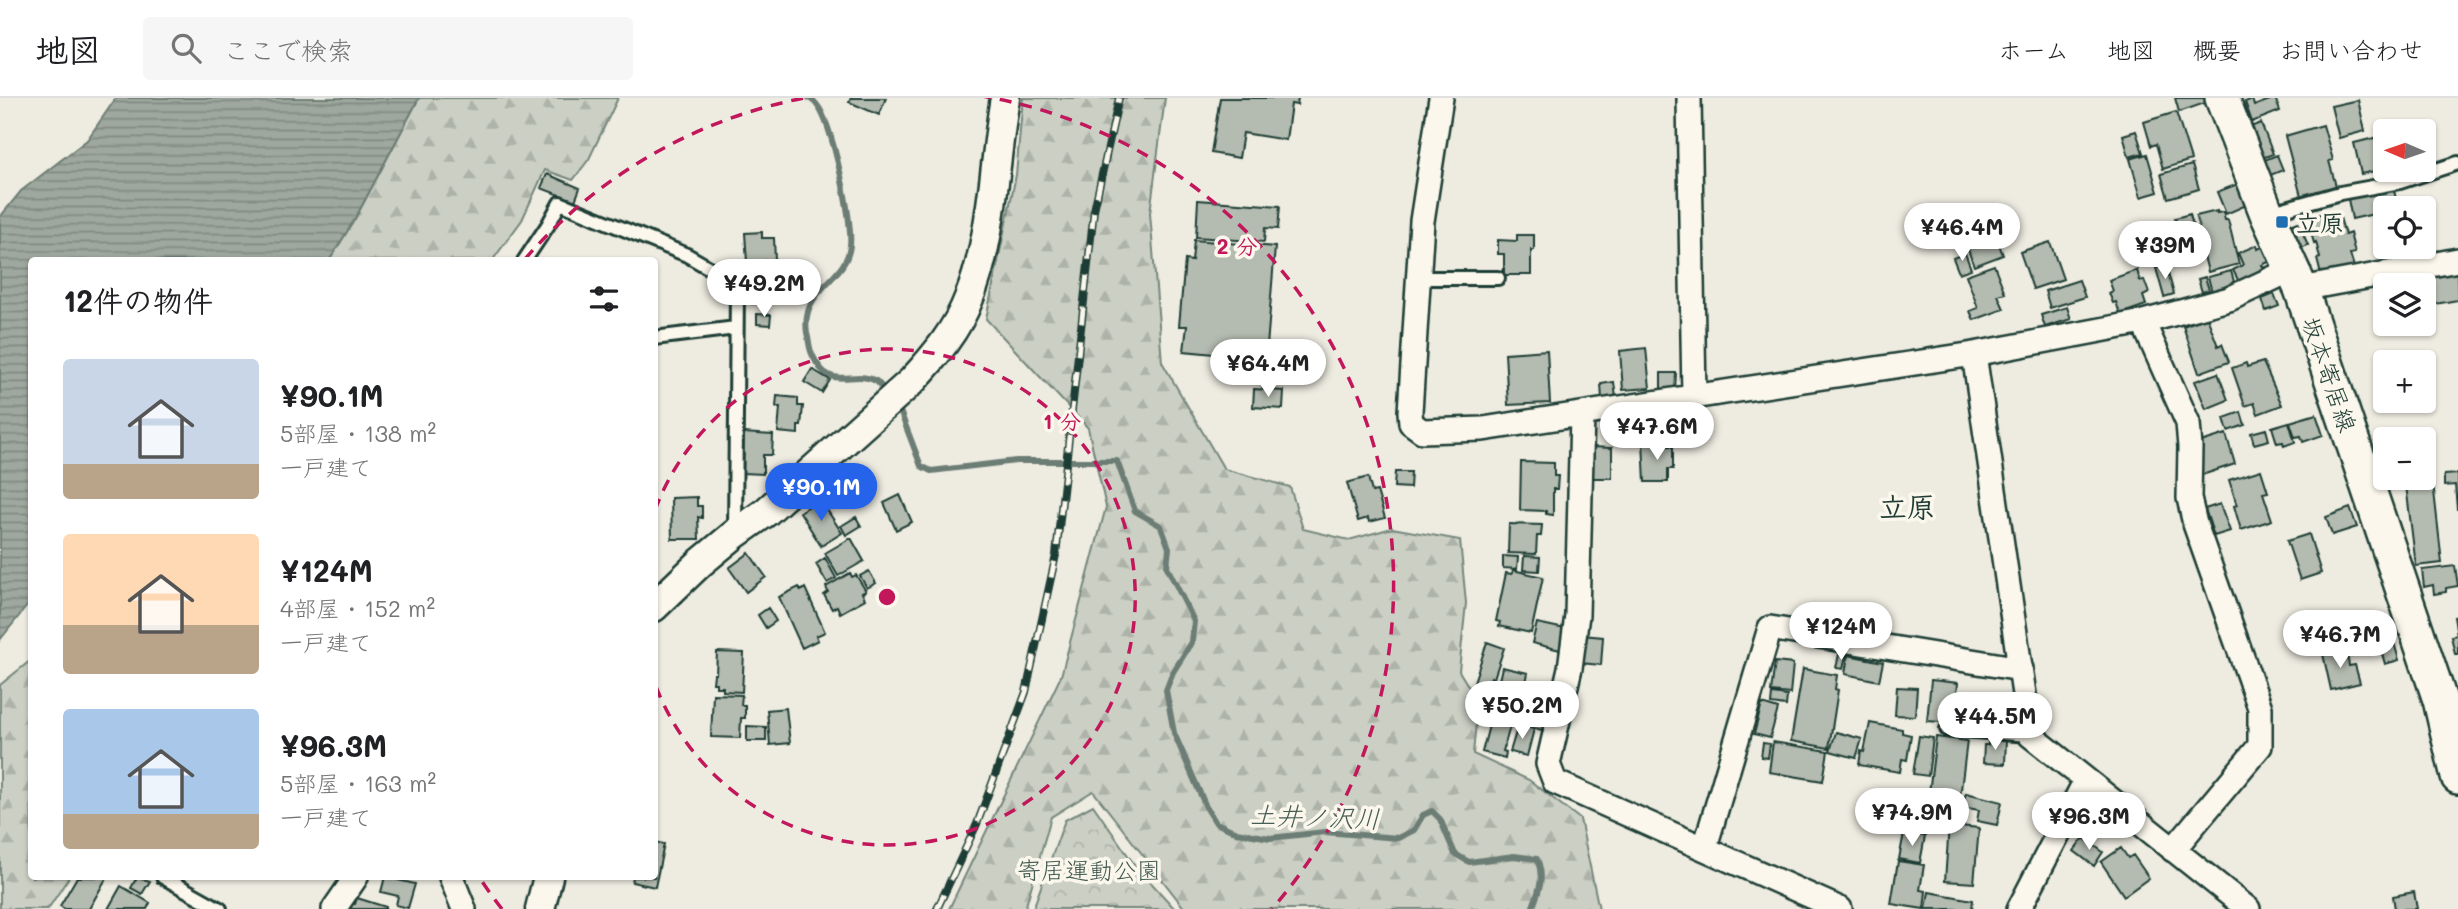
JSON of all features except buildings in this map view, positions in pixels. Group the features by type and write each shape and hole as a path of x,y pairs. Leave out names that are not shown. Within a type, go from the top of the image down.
{"main road":[{"name":"坂本寄居線","path":"2222,98 2267,214 2297,279 2440,700 2458,776"}],"street":[{"path":"658,603 700,563 766,512 934,358 956,325 978,270 1005,98"},
{"path":"1441,98 1422,221 1418,278 1411,423 1422,432 1482,429 1582,415 1974,354 2143,323 2297,279 2458,260"},
{"path":"1689,98 1694,397"},
{"path":"2143,323 2188,422 2189,498 2195,524 2260,708 2260,746 2173,850"},
{"path":"1974,354 2031,735 2248,909"},
{"path":"1582,415 1577,615 1570,668 1548,764 1555,782 1840,909"},
{"path":"1705,847 1770,628 2021,668"},
{"path":"2019,909 2086,780"},
{"path":"334,909 354,880"},
{"path":"452,880 464,909"},
{"path":"540,909 547,880"}],"lane":[{"path":"2267,214 2340,193 2400,182 2458,163"},
{"path":"526,257 548,225 559,203 687,256 727,278 737,288 735,534"},
{"path":"1418,278 1498,278"},
{"path":"658,338 736,328"},
{"path":"1947,729 2031,735"},
{"path":"168,880 219,909"}],"green space":[{"path":"419,98 618,98 589,159 573,180 545,170 522,220 495,257 331,257 356,217"},
{"path":"1023,98 1165,98 1150,213 1162,362 1224,469 1290,487 1303,529 1349,540 1392,528 1460,540 1466,603 1459,671 1478,702 1473,754 1529,780 1580,819 1599,909 1185,909 1093,791 1051,817 1025,909 949,909 1061,676 1106,507 1088,428 986,319 1016,175"},
{"path":"28,662 28,880 67,880 48,909 0,909 0,685"},
{"name":"寄居運動公園","path":"1093,805 1134,864 1175,909 1033,909 1065,820"}],"shaded area":[{"path":"116,98 419,98 356,217 331,257 28,257 28,605 0,640 0,217 21,191 87,140"}],"waterway":[{"name":"土井ノ沢川","path":"809,98 817,105 829,131 840,173 850,233 847,257 841,268 810,305 807,318 810,349 826,374 842,378 867,378 876,381 886,393"},
{"name":"土井ノ沢川","path":"895,405 900,411 921,466 931,471 1016,461 1117,461 1135,511 1161,526 1169,548 1167,567 1194,621 1192,642 1173,672 1166,690 1174,733 1206,807 1216,823 1236,832 1270,838 1325,832 1398,838 1414,830 1423,815 1432,811 1440,819 1455,854 1469,862 1514,856 1537,859 1541,878 1532,909"}],"railway":[{"path":"937,909 977,824 1026,692 1056,555 1094,210 1119,98"}],"place":[{"name":"立原","path":"2282,222"}],"district":[{"name":"立原","path":"1907,506"}]}
